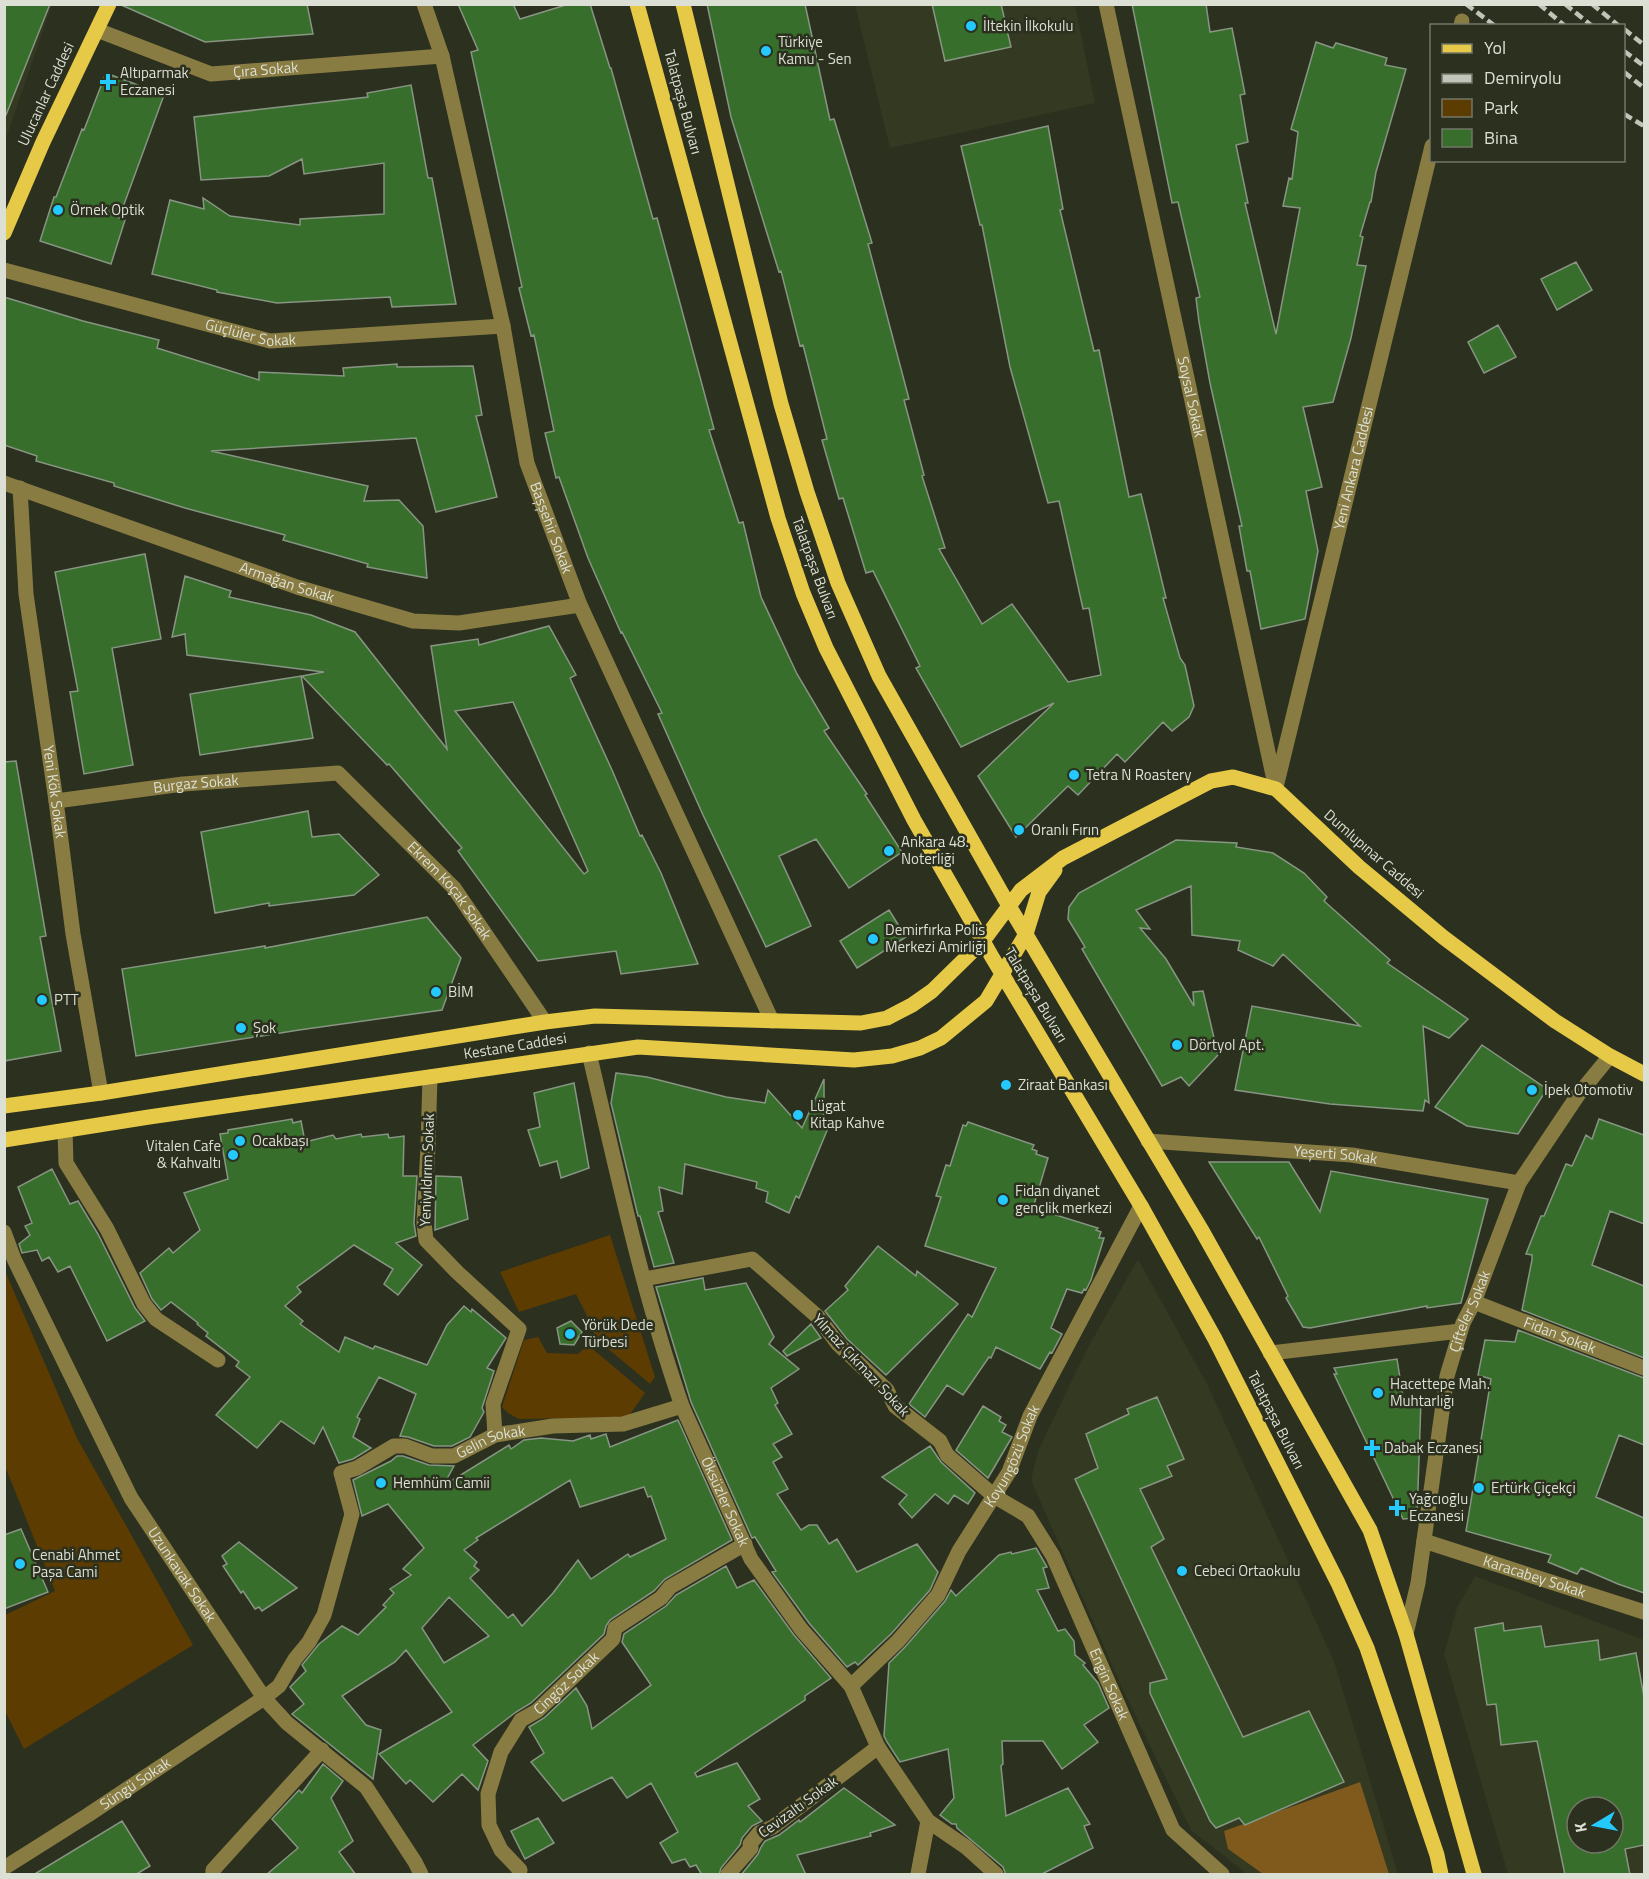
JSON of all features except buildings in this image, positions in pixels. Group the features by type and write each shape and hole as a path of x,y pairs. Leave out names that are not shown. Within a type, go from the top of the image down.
{"main road":[{"name":"Ulucanlar Caddesi","path":"4,233 43,142 109,4"},
{"name":"Talatpaşa Bulvarı","path":"637,4 778,518 803,593 826,648 914,820 1002,974 1141,1206 1215,1339 1333,1573 1363,1637 1437,1856 1441,1875"},
{"name":"Talatpaşa Bulvarı","path":"684,4 781,404 807,492 838,583 879,676 1009,906 1201,1229 1370,1530 1406,1634 1474,1875"},
{"name":"Dumlupınar Caddesi","path":"983,941 1021,890 1064,858 1211,781 1233,777 1276,789 1359,867 1443,937 1555,1021 1610,1056 1644,1074"},
{"name":"Dumlupınar Caddesi","path":"1026,934 1039,892 1064,858"},
{"name":"Kestane Caddesi","path":"4,1140 638,1047 854,1060 892,1056 920,1048 941,1038 986,1001 1026,934"},
{"name":"Kestane Caddesi","path":"4,1106 595,1016 861,1023 887,1018 912,1005 932,991 983,941"}],"street":[{"name":"Başşehir Sokak","path":"424,4 442,56 503,326 527,463 580,605 772,1021"},
{"name":"Soysal Sokak","path":"1106,4 1276,789"},
{"name":"Çıra Sokak","path":"97,30 212,74 442,56"},
{"name":"Yeni Ankara Caddesi","path":"1276,789 1430,150"},
{"name":"Güçlüler Sokak","path":"4,270 270,341 503,326"},
{"name":"Armağan Sokak","path":"4,483 297,587 413,621 459,623 580,605"},
{"name":"Yeni Kök Sokak","path":"20,488 26,594 73,934 101,1093"},
{"name":"Burgaz Sokak","path":"56,801 183,784 338,773"},
{"name":"Ekrem Koçak Sokak","path":"338,773 454,888 545,1022"},
{"name":"Öksüzler Sokak","path":"589,1053 644,1279 682,1406 751,1559 801,1629 852,1686 878,1748 928,1821 966,1847 996,1875"},
{"name":"Çifteler Sokak","path":"1406,1634 1418,1583 1447,1376 1460,1331 1474,1302 1519,1183 1578,1095 1610,1056"},
{"name":"Yeniyıldırım Sokak","path":"430,1077 424,1223 426,1240 519,1329 493,1404 495,1435"},
{"path":"65,1131 66,1163 107,1229 144,1304 156,1319 218,1360"},
{"name":"Yeşerti Sokak","path":"1148,1141 1352,1155 1519,1183"},
{"name":"Koyungözü Sokak","path":"852,1686 898,1641 938,1595 959,1551 1009,1472 1030,1416 1141,1206"},
{"name":"Uzunkavak Sokak","path":"6,1241 131,1498 264,1698 287,1723 366,1787 415,1862 421,1875"},
{"name":"Yılmaz Çıkmazı Sokak","path":"644,1279 752,1259 818,1317 838,1344 887,1390 895,1406 940,1441 947,1455 994,1496"},
{"name":"Fidan Sokak","path":"1474,1302 1644,1368"},
{"path":"1270,1353 1460,1331"},
{"name":"Gelin Sokak","path":"264,1698 279,1686 324,1615 352,1514 341,1473 357,1468 394,1446 405,1446 432,1456 454,1456 495,1435 553,1426 623,1424 682,1406"},
{"name":"Engin Sokak","path":"994,1496 1028,1516 1053,1556 1173,1830 1222,1875"},
{"name":"Karacabey Sokak","path":"1424,1540 1644,1612"},
{"name":"Cingöz Sokak","path":"519,1875 520,1870 501,1850 489,1825 488,1794 501,1752 521,1720 537,1711 613,1639 615,1628 661,1598 670,1587 745,1544"},
{"name":"Süngü Sokak","path":"4,1868 264,1698"},
{"name":"Cevizaltı Sokak","path":"728,1875 747,1854 751,1848 750,1844 759,1833 773,1827 878,1748"},
{"path":"213,1875 213,1870 322,1750"},
{"path":"918,1875 928,1821"}],"shaded area":[{"path":"5,5 52,5 5,141"},
{"path":"855,5 1075,5 1095,103 890,148"},
{"name":"Cebeci Ortaokulu","path":"1138,1259 1208,1386 1334,1661 1398,1874 1247,1874 1191,1830 1122,1688 1031,1480 1038,1451 1086,1351"},
{"path":"1475,1576 1644,1640 1644,1874 1508,1874 1444,1654 1457,1608"},
{"path":"1360,1782 1389,1874 1263,1874 1228,1849 1224,1831"}],"green space":[{"path":"610,1235 655,1377 650,1384 594,1337 593,1328 576,1294 519,1312 500,1272"},
{"path":"5,1271 77,1438 193,1645 24,1749 5,1711 5,1615 55,1591 5,1466"},
{"path":"538,1337 547,1353 578,1354 588,1345 645,1393 628,1417 519,1419 502,1407 524,1340"}],"railway":[{"path":"1466,4 1492,24"},
{"path":"1539,4 1563,24"},
{"path":"1565,4 1590,24"},
{"path":"1592,4 1617,24"},
{"path":"1625,30 1644,45"},
{"path":"1625,52 1644,66"},
{"path":"1625,73 1644,88"},
{"path":"1625,115 1644,126"}],"place":[{"name":"İltekin İlkokulu","path":"971,26"},
{"name":"Türkiye Kamu - Sen","path":"766,51"},
{"name":"Altıparmak Eczanesi","path":"108,82"},
{"name":"Örnek Optik","path":"58,210"},
{"name":"Tetra N Roastery","path":"1074,775"},
{"name":"Oranlı Fırın","path":"1019,830"},
{"name":"Ankara 48. Noterliği","path":"889,851"},
{"name":"Demirfırka Polis Merkezi Amirliği","path":"873,939"},
{"name":"BİM","path":"436,992"},
{"name":"PTT","path":"42,1000"},
{"name":"Şok","path":"241,1028"},
{"name":"Dörtyol Apt.","path":"1177,1045"},
{"name":"Ziraat Bankası","path":"1006,1085"},
{"name":"İpek Otomotiv","path":"1532,1090"},
{"name":"Lügat Kitap Kahve","path":"798,1115"},
{"name":"Ocakbaşı","path":"240,1141"},
{"name":"Vitalen Cafe & Kahvaltı","path":"233,1155"},
{"name":"Fidan diyanet gençlik merkezi","path":"1003,1200"},
{"name":"Yörük Dede Türbesi","path":"570,1334"},
{"name":"Hacettepe Mah. Muhtarlığı","path":"1378,1393"},
{"name":"Dabak Eczanesi","path":"1372,1448"},
{"name":"Hemhüm Camii","path":"381,1483"},
{"name":"Ertürk Çiçekçi","path":"1479,1488"},
{"name":"Yağcıoğlu Eczanesi","path":"1397,1508"},
{"name":"Cenabi Ahmet Paşa Cami","path":"20,1564"},
{"name":"Cebeci Ortaokulu","path":"1182,1571"}]}
